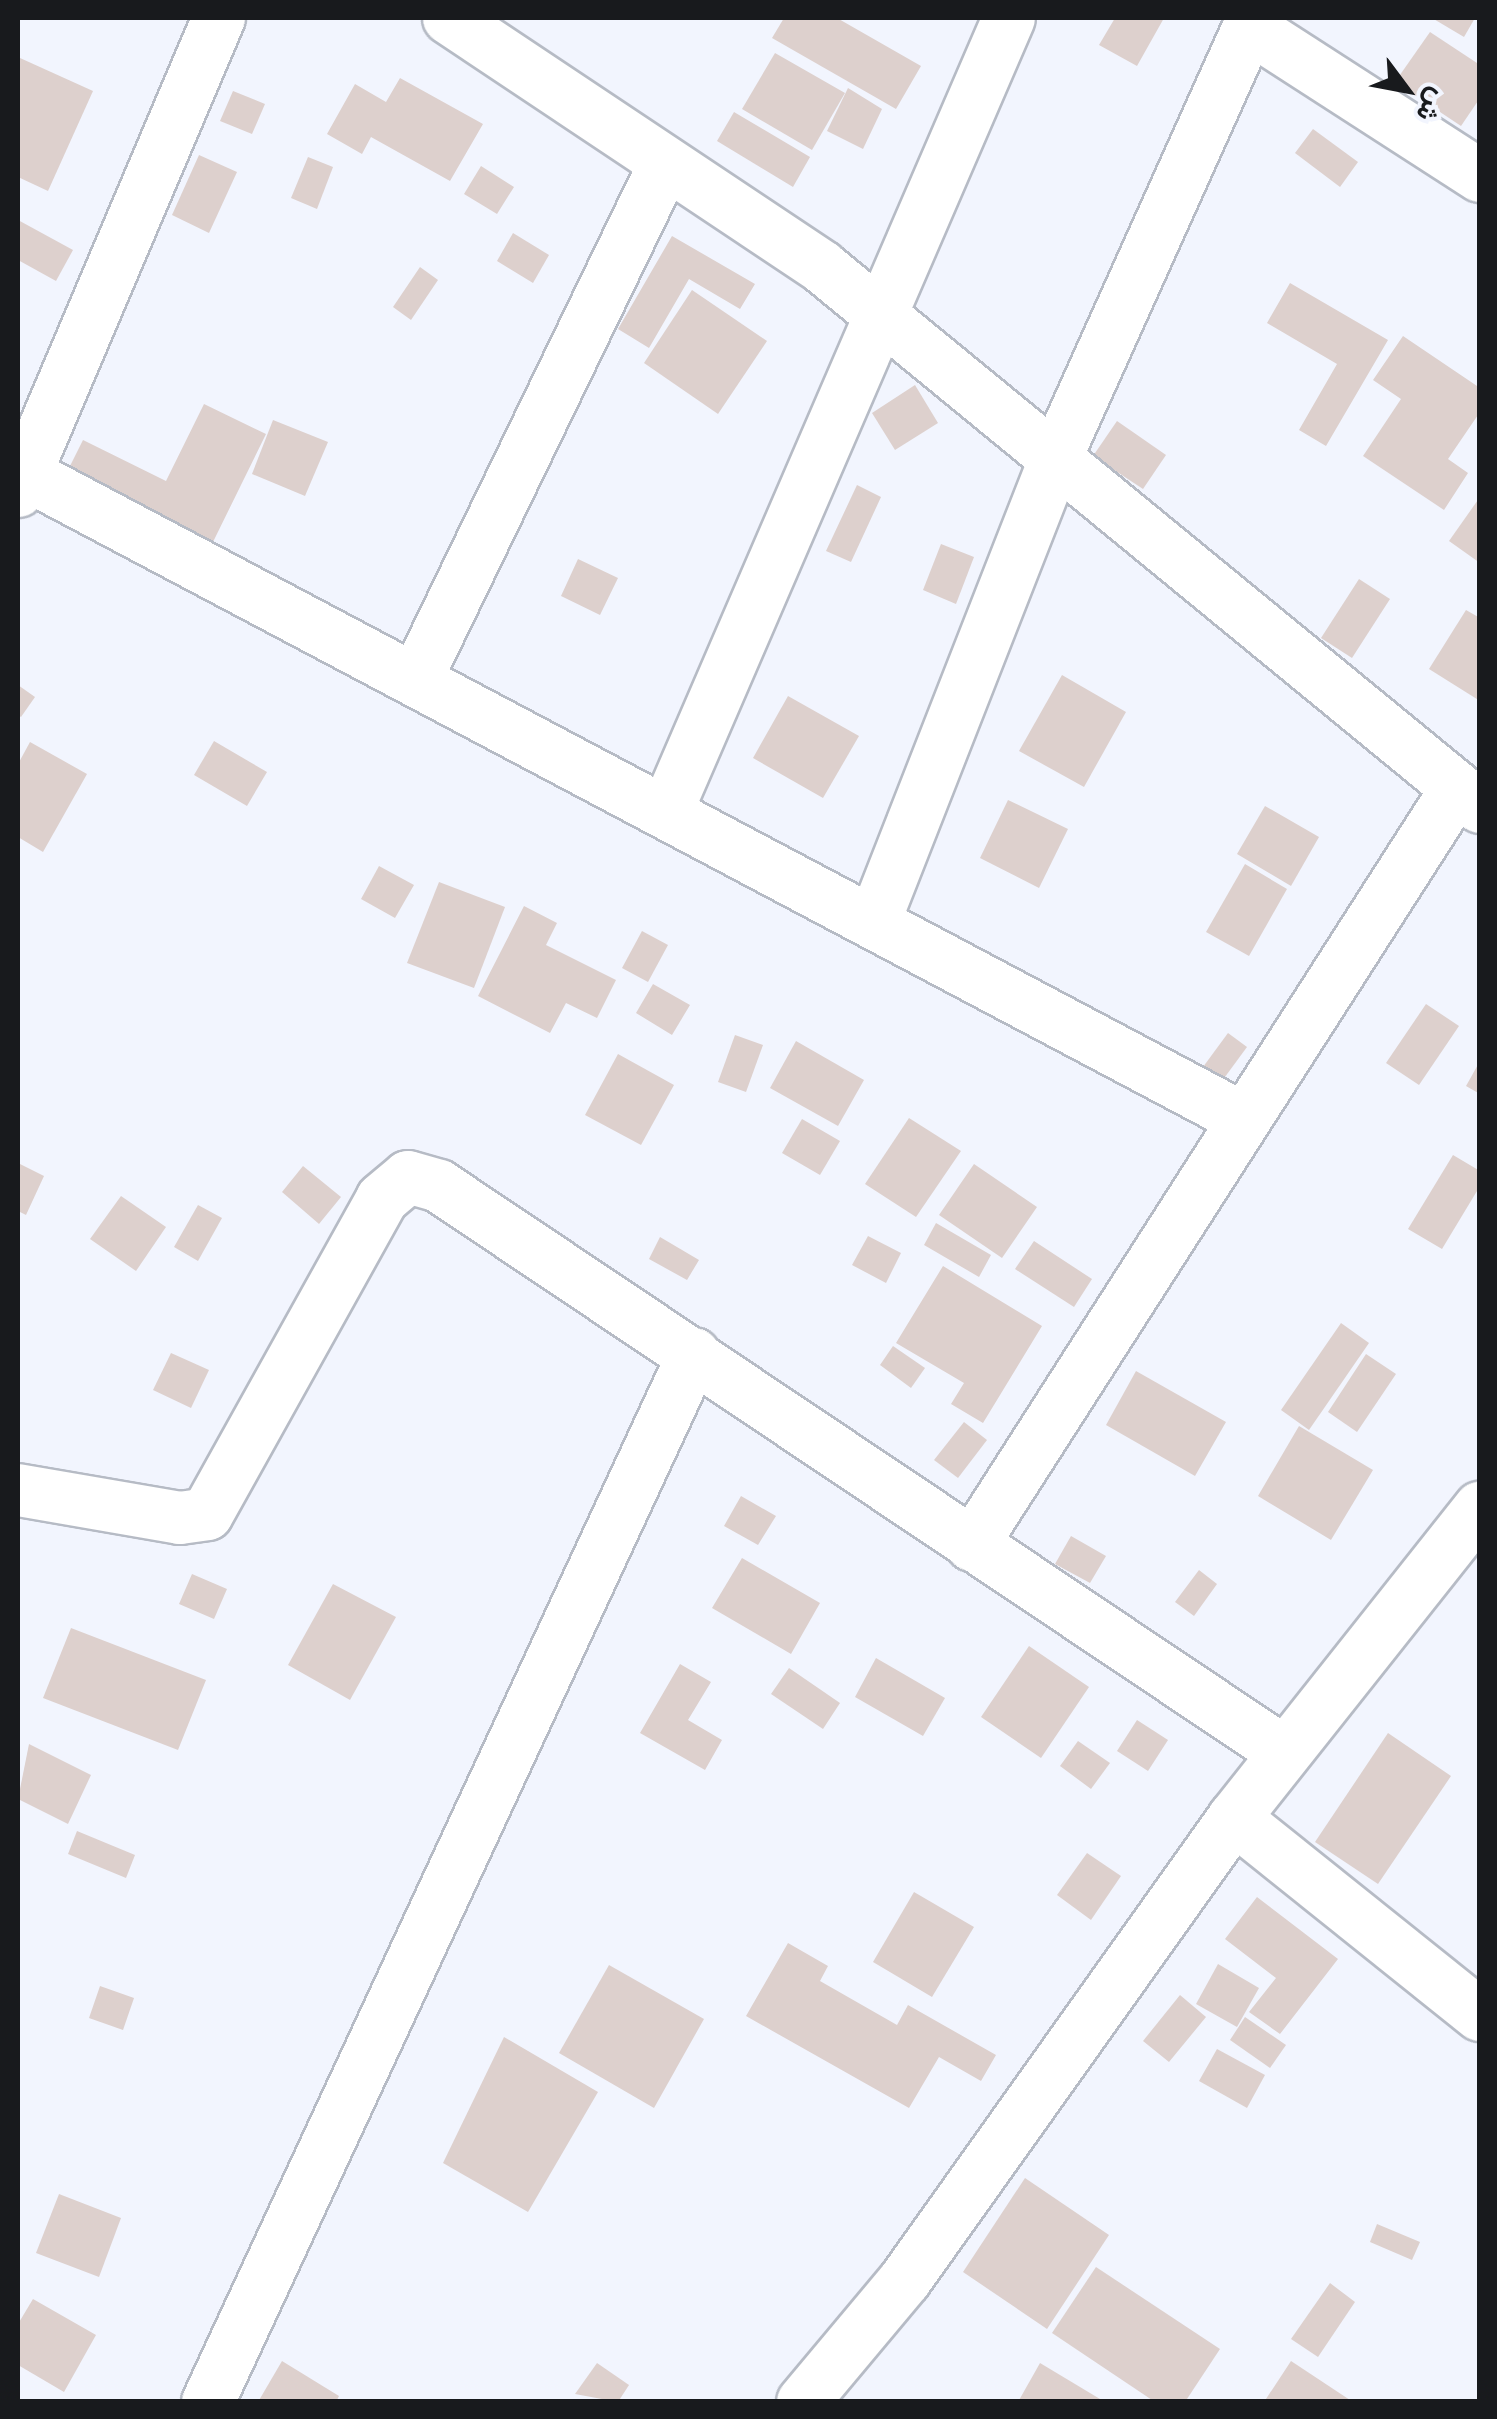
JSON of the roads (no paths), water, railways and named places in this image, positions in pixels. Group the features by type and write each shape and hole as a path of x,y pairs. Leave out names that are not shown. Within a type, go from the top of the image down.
{"street":[{"path":"219,18 20,478 668,808 1244,1119"},
{"path":"450,18 881,313 1468,798 1244,1119 972,1545"},
{"path":"668,808 1009,18"},
{"path":"874,922 1055,460 1251,22 1480,176"},
{"path":"416,677 666,164"},
{"path":"18,1490 180,1518 208,1514 382,1199 408,1177 439,1186 1284,1753"},
{"path":"208,2402 694,1354"},
{"path":"803,2402 905,2280 1234,1818 1480,1508"},
{"path":"1234,1818 1480,2016"}]}
